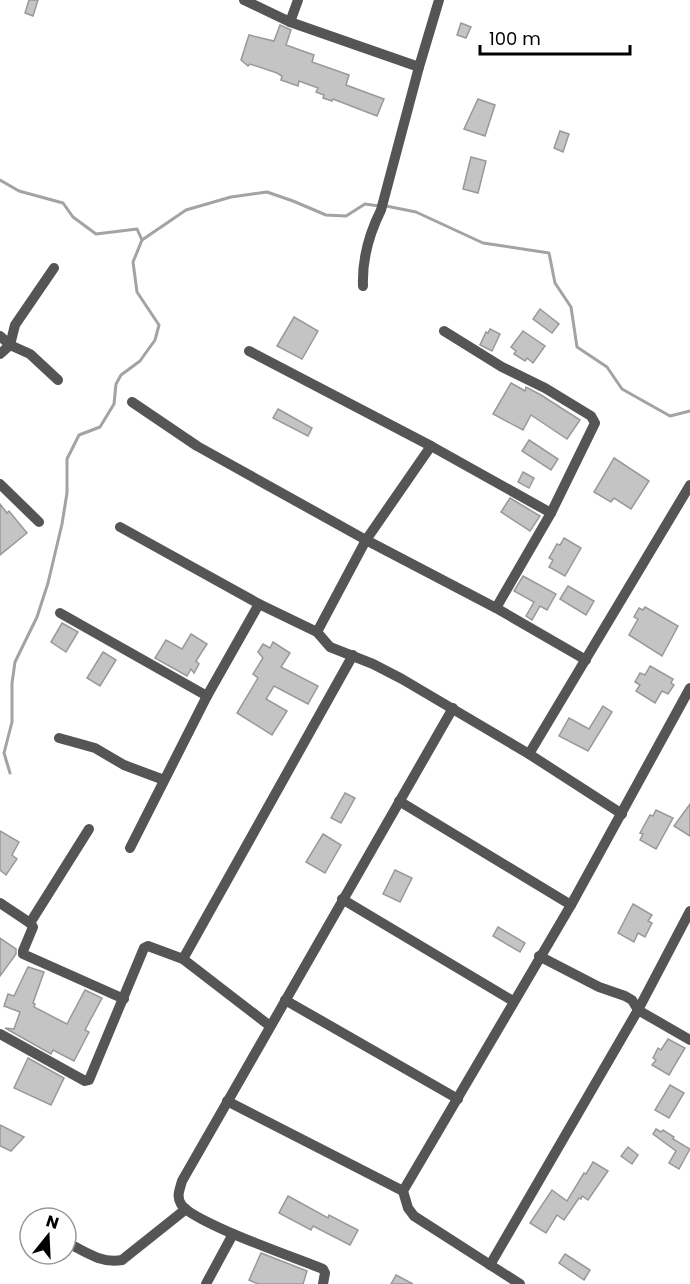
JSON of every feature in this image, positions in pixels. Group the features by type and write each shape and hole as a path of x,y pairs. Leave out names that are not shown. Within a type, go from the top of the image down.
{"street":[{"path":"244,0 290,22 419,67"},
{"path":"290,22 298,0"},
{"path":"363,286 365,253 372,228 381,210 439,0"},
{"path":"0,354 10,345 15,325 54,268"},
{"path":"444,331 502,367 545,388 593,419 594,426 551,513 496,608"},
{"path":"0,336 10,345 30,354 58,380"},
{"path":"249,351 431,446 551,513"},
{"path":"132,402 197,446 366,540 496,608 586,660"},
{"path":"317,632 366,540 431,446"},
{"path":"0,484 39,522"},
{"path":"529,754 690,485"},
{"path":"120,527 259,604 317,632 330,647 392,674 453,708 622,814"},
{"path":"130,848 207,696 259,604"},
{"path":"60,613 207,696"},
{"path":"183,959 353,656"},
{"path":"403,1191 686,707 690,688"},
{"path":"323,1284 325,1273 323,1269 233,1234 186,1209 181,1204 178,1194 182,1181 227,1101 453,708"},
{"path":"59,738 95,748 124,765 164,780"},
{"path":"399,801 571,905"},
{"path":"30,923 89,829"},
{"path":"342,899 513,1001"},
{"path":"0,903 30,923 33,929 22,951 24,954 124,999"},
{"path":"490,1265 686,931 690,911"},
{"path":"0,1034 87,1081 90,1079 146,946 183,959 270,1026"},
{"path":"539,956 599,987 625,996 632,1000 638,1010 690,1040"},
{"path":"285,1000 458,1099"},
{"path":"227,1101 403,1191 408,1208 414,1216 520,1284"},
{"path":"78,1248 100,1260 112,1262 122,1260 186,1209"},
{"path":"206,1284 233,1234"}],"building":[{"path":"29,0 38,0 33,16 25,13"},
{"path":"461,23 471,27 466,38 457,35"},
{"path":"280,25 291,30 286,45 314,55 312,62 349,75 346,85 384,99 377,116 333,99 332,101 323,98 324,95 316,92 318,88 299,81 298,86 281,80 282,76 277,73 250,64 248,66 241,60 249,35 274,41"},
{"path":"478,99 495,105 485,136 464,129"},
{"path":"560,131 569,134 563,152 554,148"},
{"path":"471,157 486,161 478,193 463,189"},
{"path":"540,309 559,324 552,333 533,319"},
{"path":"294,317 318,331 302,359 277,346"},
{"path":"490,329 500,334 492,351 480,345 486,332 488,333"},
{"path":"523,331 545,346 533,363 527,358 525,361 514,354 516,351 511,347"},
{"path":"511,383 525,391 526,387 541,395 580,420 567,439 531,415 523,430 493,414"},
{"path":"278,409 312,428 308,436 273,418"},
{"path":"529,440 558,459 551,470 522,451"},
{"path":"614,458 649,481 631,509 614,498 611,502 594,492"},
{"path":"523,472 534,478 529,488 518,482"},
{"path":"510,498 540,516 530,531 501,512"},
{"path":"0,504 7,513 9,511 27,533 0,555"},
{"path":"564,538 581,548 565,576 549,567 553,560 549,558 557,544 560,545"},
{"path":"523,576 556,594 547,610 540,606 532,620 526,616 534,602 514,591"},
{"path":"568,586 594,601 586,615 560,599"},
{"path":"645,607 678,626 662,656 629,635 638,619 634,617 639,608 643,610"},
{"path":"62,623 78,632 66,652 51,642"},
{"path":"191,634 207,644 196,661 199,664 194,673 191,669 187,676 155,658 166,640 182,649"},
{"path":"273,642 290,653 281,667 318,686 308,704 274,686 266,699 287,711 272,735 237,713 258,678 253,674 263,658 258,652 263,644 270,648"},
{"path":"103,652 116,660 100,686 87,678"},
{"path":"650,666 673,679 671,683 674,685 668,694 662,691 655,703 636,691 640,685 635,682 640,673 645,675"},
{"path":"603,706 612,712 588,751 559,736 569,718 589,729"},
{"path":"345,793 355,798 341,823 331,818"},
{"path":"690,804 690,836 674,826"},
{"path":"656,810 673,818 656,849 640,840 643,834 640,833 650,815 653,816"},
{"path":"0,831 19,842 12,855 17,859 6,875 0,870"},
{"path":"323,834 341,845 325,873 306,862"},
{"path":"395,870 412,878 400,902 383,894"},
{"path":"633,904 652,915 648,921 652,923 645,937 638,933 634,942 618,933"},
{"path":"498,927 525,943 520,952 493,936"},
{"path":"0,938 16,949 16,954 0,976"},
{"path":"28,967 44,972 33,1003 34,1007 67,1024 85,990 102,998 85,1030 89,1032 74,1061 53,1050 51,1054 5,1028 14,1029 20,1012 4,1006 8,994 14,996"},
{"path":"668,1039 685,1048 669,1075 652,1065 656,1060 653,1058 658,1048 661,1050"},
{"path":"28,1058 64,1078 51,1105 14,1088"},
{"path":"670,1085 684,1093 669,1118 655,1110"},
{"path":"0,1125 24,1137 11,1151 0,1146"},
{"path":"656,1129 661,1132 663,1130 690,1149 679,1169 669,1163 676,1151 653,1134"},
{"path":"628,1147 638,1155 632,1164 621,1156"},
{"path":"593,1162 608,1171 588,1200 582,1196 581,1199 579,1198 564,1220 557,1215 546,1233 530,1223 552,1190 567,1201"},
{"path":"288,1196 328,1218 329,1215 358,1230 350,1245 313,1226 311,1230 279,1213"},
{"path":"261,1253 307,1271 303,1284 258,1284 249,1280"},
{"path":"565,1254 590,1270 584,1280 559,1263"},
{"path":"396,1275 413,1284 391,1284"}],"waterway":[{"path":"0,180 19,191 63,203 73,217 96,234 137,229 142,240 133,262 137,292 159,325 155,340 140,361 121,375 116,384 114,404 100,427 79,435 67,459 67,493 48,583 37,617 15,662 12,683 12,722 4,753 10,773"},
{"path":"142,240 186,210 231,197 267,192 326,215 346,216 365,204 379,206"},
{"path":"386,206 416,212 483,243 549,253 555,283 571,307 577,347 607,367 622,389 670,416 690,411"}]}
